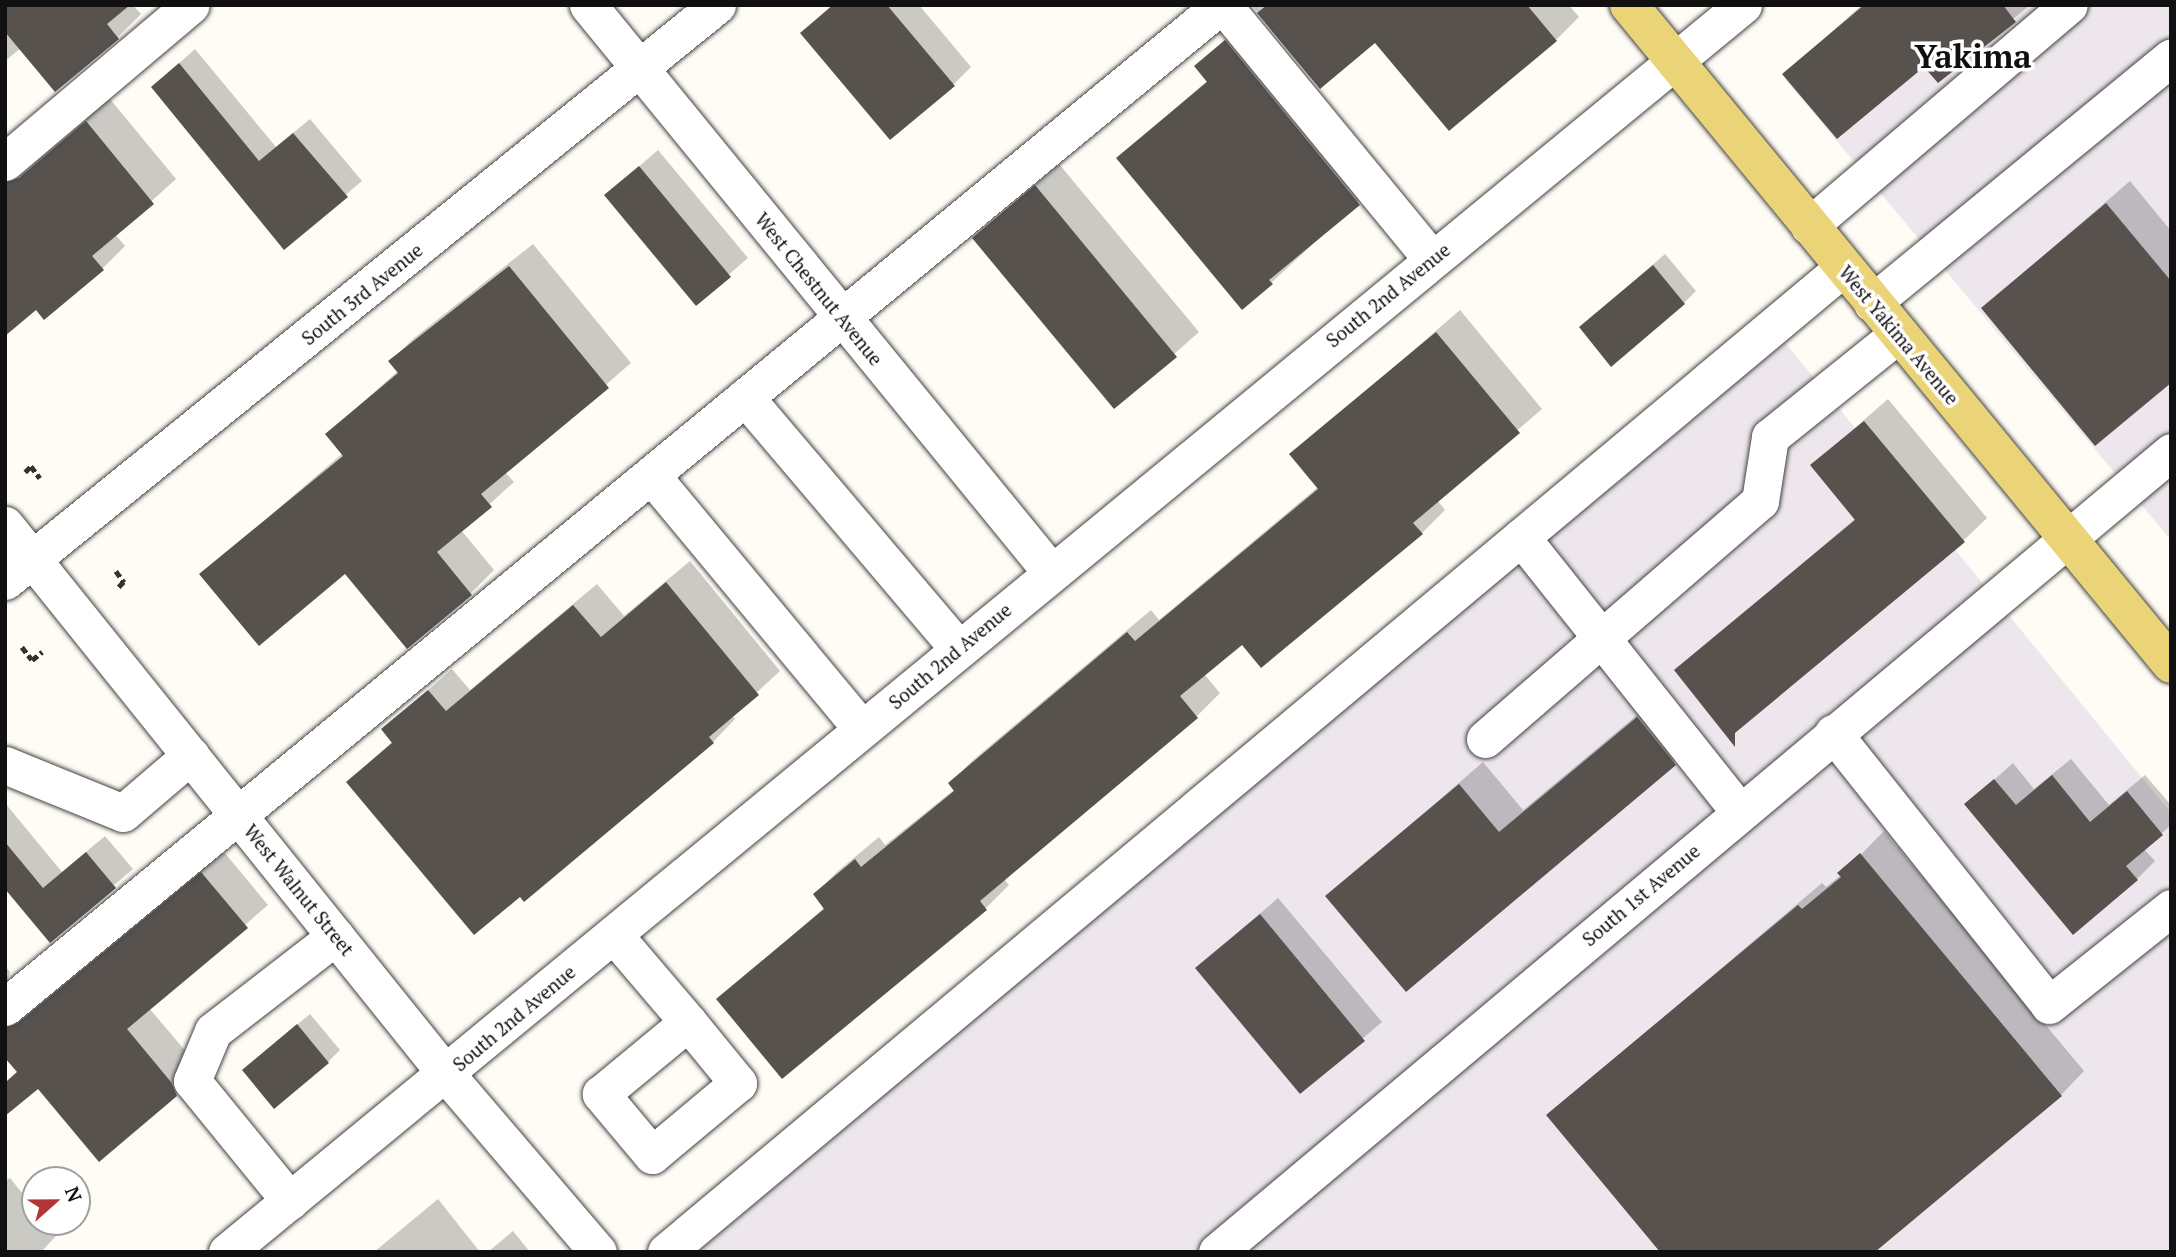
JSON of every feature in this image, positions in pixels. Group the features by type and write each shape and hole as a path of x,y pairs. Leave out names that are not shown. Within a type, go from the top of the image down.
{"main road":[{"name":"West Yakima Avenue","path":"1629,5 2171,664"}],"street":[{"path":"5,162 191,5"},
{"name":"West Chestnut Avenue","path":"588,5 1051,572"},
{"name":"South 3rd Avenue","path":"5,581 640,70 717,5"},
{"path":"5,1007 1222,5 1432,259"},
{"name":"South 2nd Avenue","path":"227,1252 1743,5"},
{"path":"1809,226 2047,13"},
{"path":"1872,303 2171,57"},
{"path":"666,1252 1843,268"},
{"path":"1485,739 1760,501 1769,436 1898,334"},
{"path":"745,397 959,649"},
{"name":"South 1st Avenue","path":"1217,1252 2066,537 2171,452"},
{"path":"651,475 862,729"},
{"name":"West Walnut Street","path":"5,525 446,1074 598,1252"},
{"path":"1521,537 1740,812"},
{"path":"1833,733 2049,1005 2171,908"},
{"path":"5,765 123,813 191,755"},
{"path":"614,935 688,1022"},
{"path":"290,1200 192,1081 213,1031 336,936"}],"path":[{"path":"25,472 31,466 40,478"},
{"path":"116,571 124,582 117,589"},
{"path":"22,647 32,660 42,652"}],"shaded area":[{"path":"1873,5 2171,5 2171,540 1785,79"},
{"path":"1774,329 2171,813 2171,1252 668,1252"}],"building":[{"path":"5,5 130,5 107,24 119,39 55,92 5,32"},
{"path":"833,5 887,5 955,86 890,140 800,33"},
{"path":"1267,5 1527,5 1557,41 1449,131 1375,43 1320,89 1257,13"},
{"path":"1864,5 2003,5 2016,22 1938,83 1924,67 1837,139 1782,74"},
{"path":"1225,40 1360,205 1269,280 1273,284 1242,310 1116,158 1207,82 1194,66"},
{"path":"179,63 259,161 293,133 348,197 284,250 151,87"},
{"path":"86,121 154,204 92,256 104,270 44,320 36,310 5,336 5,182 19,178"},
{"path":"639,166 731,277 696,306 604,195"},
{"path":"1035,185 1177,357 1114,409 972,238"},
{"path":"2106,203 2171,281 2171,383 2095,446 1981,308"},
{"path":"1653,265 1685,304 1611,367 1579,327"},
{"path":"509,266 609,388 481,494 492,507 437,552 472,595 407,649 345,574 259,646 199,574 343,456 325,434 398,373 388,361"},
{"path":"1436,332 1520,433 1413,523 1423,534 1261,668 1242,645 1180,696 1198,718 980,901 987,910 782,1079 716,999 824,909 813,894 855,859 861,867 954,791 948,783 1127,632 1135,641 1318,489 1289,454"},
{"path":"1864,421 1965,542 1735,733 1735,747 1674,670 1855,520 1810,465"},
{"path":"666,582 759,695 709,737 714,743 524,902 520,897 474,935 346,782 392,743 381,729 428,690 446,711 573,605 601,637"},
{"path":"1637,717 1676,765 1406,992 1325,896 1459,784 1499,832"},
{"path":"2052,775 2090,822 2127,791 2163,835 2126,866 2138,880 2073,935 1964,804 1994,779 2016,805"},
{"path":"5,842 43,888 86,852 116,888 50,943 5,889"},
{"path":"1860,853 2062,1096 1875,1252 1660,1252 1546,1115 1798,905 1802,909 1841,877 1837,873"},
{"path":"201,872 248,928 127,1029 171,1082 177,1096 99,1162 38,1089 5,1116 5,1083 17,1072 5,1058 5,1027 18,1023"},
{"path":"1260,914 1365,1041 1300,1094 1195,968"},
{"path":"297,1024 329,1063 274,1109 242,1070"}],"district":[{"name":"Yakima","path":"1973,56"}]}
